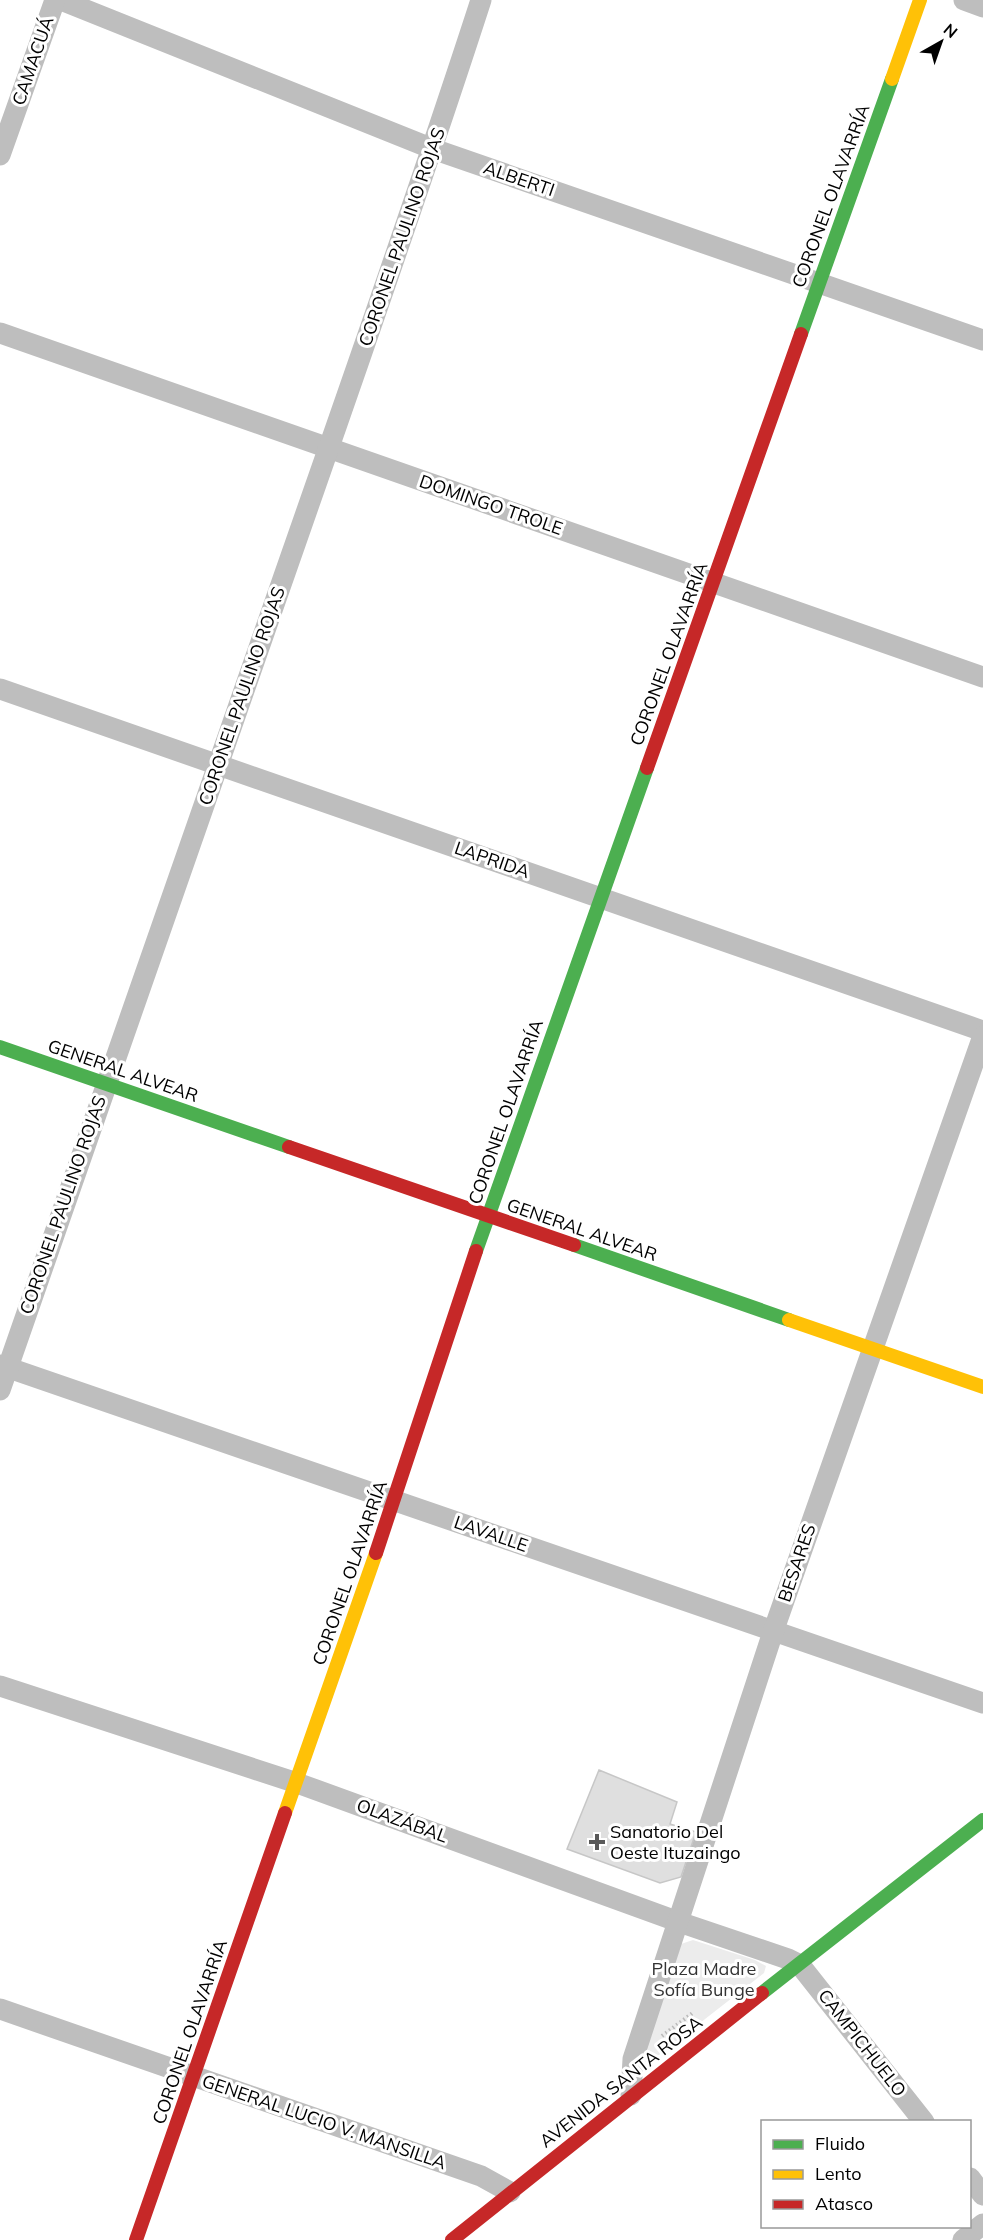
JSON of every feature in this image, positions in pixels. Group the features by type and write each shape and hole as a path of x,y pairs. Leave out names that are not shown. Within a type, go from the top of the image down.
{"street":[{"name":"CAMACUÁ","path":"0,155 55,0"},
{"name":"ALBERTI","path":"61,0 433,149 983,340"},
{"name":"CORONEL PAULINO ROJAS","path":"0,1390 4,1366 218,765 433,149 480,0"},
{"name":"CORONEL OLAVARRÍA","path":"136,2240 394,1501 488,1216 920,0"},
{"path":"964,0 983,7"},
{"name":"DOMINGO TROLE","path":"0,333 983,677"},
{"name":"LAPRIDA","path":"0,689 983,1031"},
{"name":"BESARES","path":"631,2095 633,2059 773,1632 983,1036"},
{"name":"GENERAL ALVEAR","path":"0,1047 983,1387"},
{"name":"LAVALLE","path":"4,1366 983,1703"},
{"name":"OLAZÁBAL","path":"0,1686 297,1783 679,1923 772,1953 801,1965"},
{"name":"AVENIDA SANTA ROSA","path":"452,2240 631,2095 801,1965 983,1820"},
{"name":"CAMPICHUELO","path":"801,1965 923,2120"},
{"name":"GENERAL LUCIO V. MANSILLA","path":"0,2009 481,2176 510,2192"},
{"path":"971,2180 983,2195"},
{"path":"963,2240 983,2224"}],"green space":[{"name":"Plaza Madre Sofía Bunge","path":"693,1940 755,1960 766,1966 764,1973 650,2062 644,2062 681,1944"}],"building":[{"path":"599,1770 677,1802 670,1824 696,1832 681,1877 660,1883 567,1849"}],"traffic: fast":[{"path":"801,334 892,79"},
{"path":"476,1251 647,768"},
{"path":"0,1047 289,1147"},
{"path":"574,1245 789,1320"},
{"path":"762,1993 983,1820"}],"traffic: slow":[{"path":"892,79 920,0"},
{"path":"789,1320 983,1387"},
{"path":"285,1813 376,1553"}],"traffic: jam":[{"path":"647,768 801,334"},
{"path":"289,1147 574,1245"},
{"path":"376,1553 476,1251"},
{"path":"136,2240 285,1813"},
{"path":"452,2240 762,1993"}],"place":[{"name":"Sanatorio Del Oeste Ituzaingo","path":"597,1842"}]}
